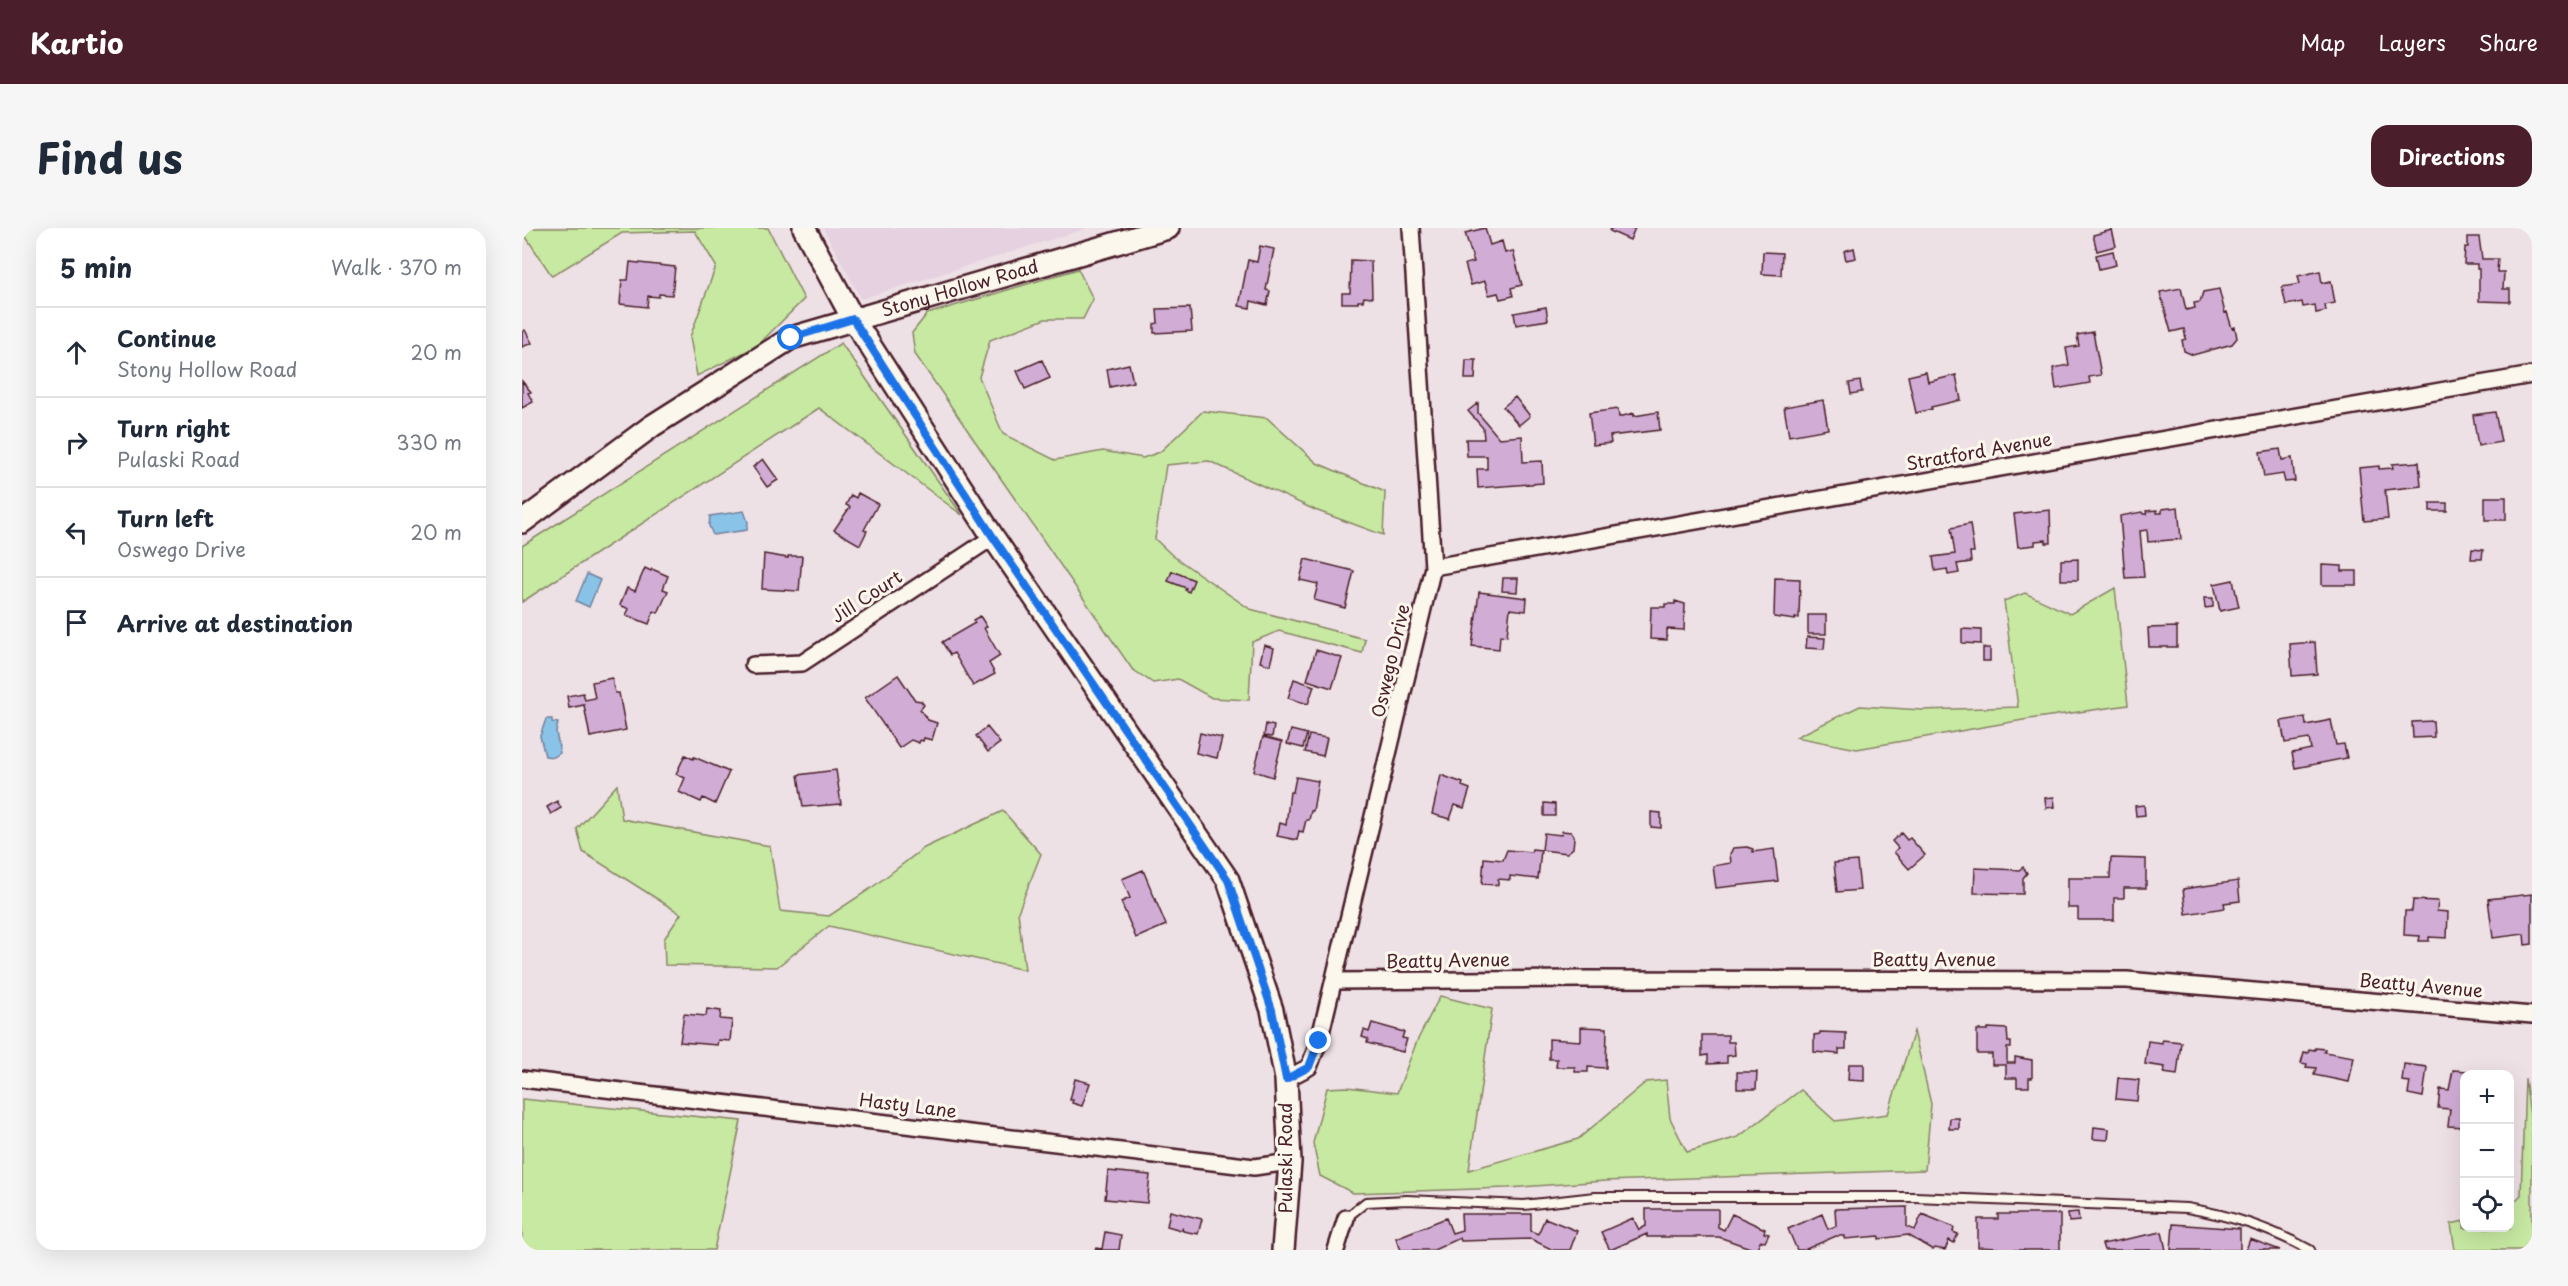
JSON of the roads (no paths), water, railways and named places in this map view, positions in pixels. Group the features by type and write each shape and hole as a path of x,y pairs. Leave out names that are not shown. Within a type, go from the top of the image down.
{"main road":[{"name":"Pulaski Road","path":"804,228 853,319 993,537 1228,880 1272,1010 1286,1079 1290,1162 1283,1250"},
{"name":"Stony Hollow Road","path":"522,522 652,426 791,338 1168,228"}],"street":[{"name":"Oswego Drive","path":"1286,1079 1309,1067 1334,981 1433,567 1411,228"},
{"name":"Stratford Avenue","path":"1433,567 2532,375"},
{"name":"Jill Court","path":"753,665 802,663 993,537"},
{"name":"Beatty Avenue","path":"1334,981 2127,980 2532,1015"},
{"name":"Hasty Lane","path":"522,1079 1254,1167 1290,1162"},
{"path":"1336,1250 1346,1218"}],"lane":[{"path":"1346,1218 1366,1202 1407,1200 1524,1205 1595,1197 1915,1197 2187,1208 2229,1215 2275,1231 2310,1250"}],"water":[{"path":"744,511 748,522 747,530 713,535 709,526 710,516"},
{"path":"587,574 600,580 589,607 576,601"},
{"path":"546,719 552,719 552,722 558,723 556,732 560,753 554,757 545,756 540,736"}]}
